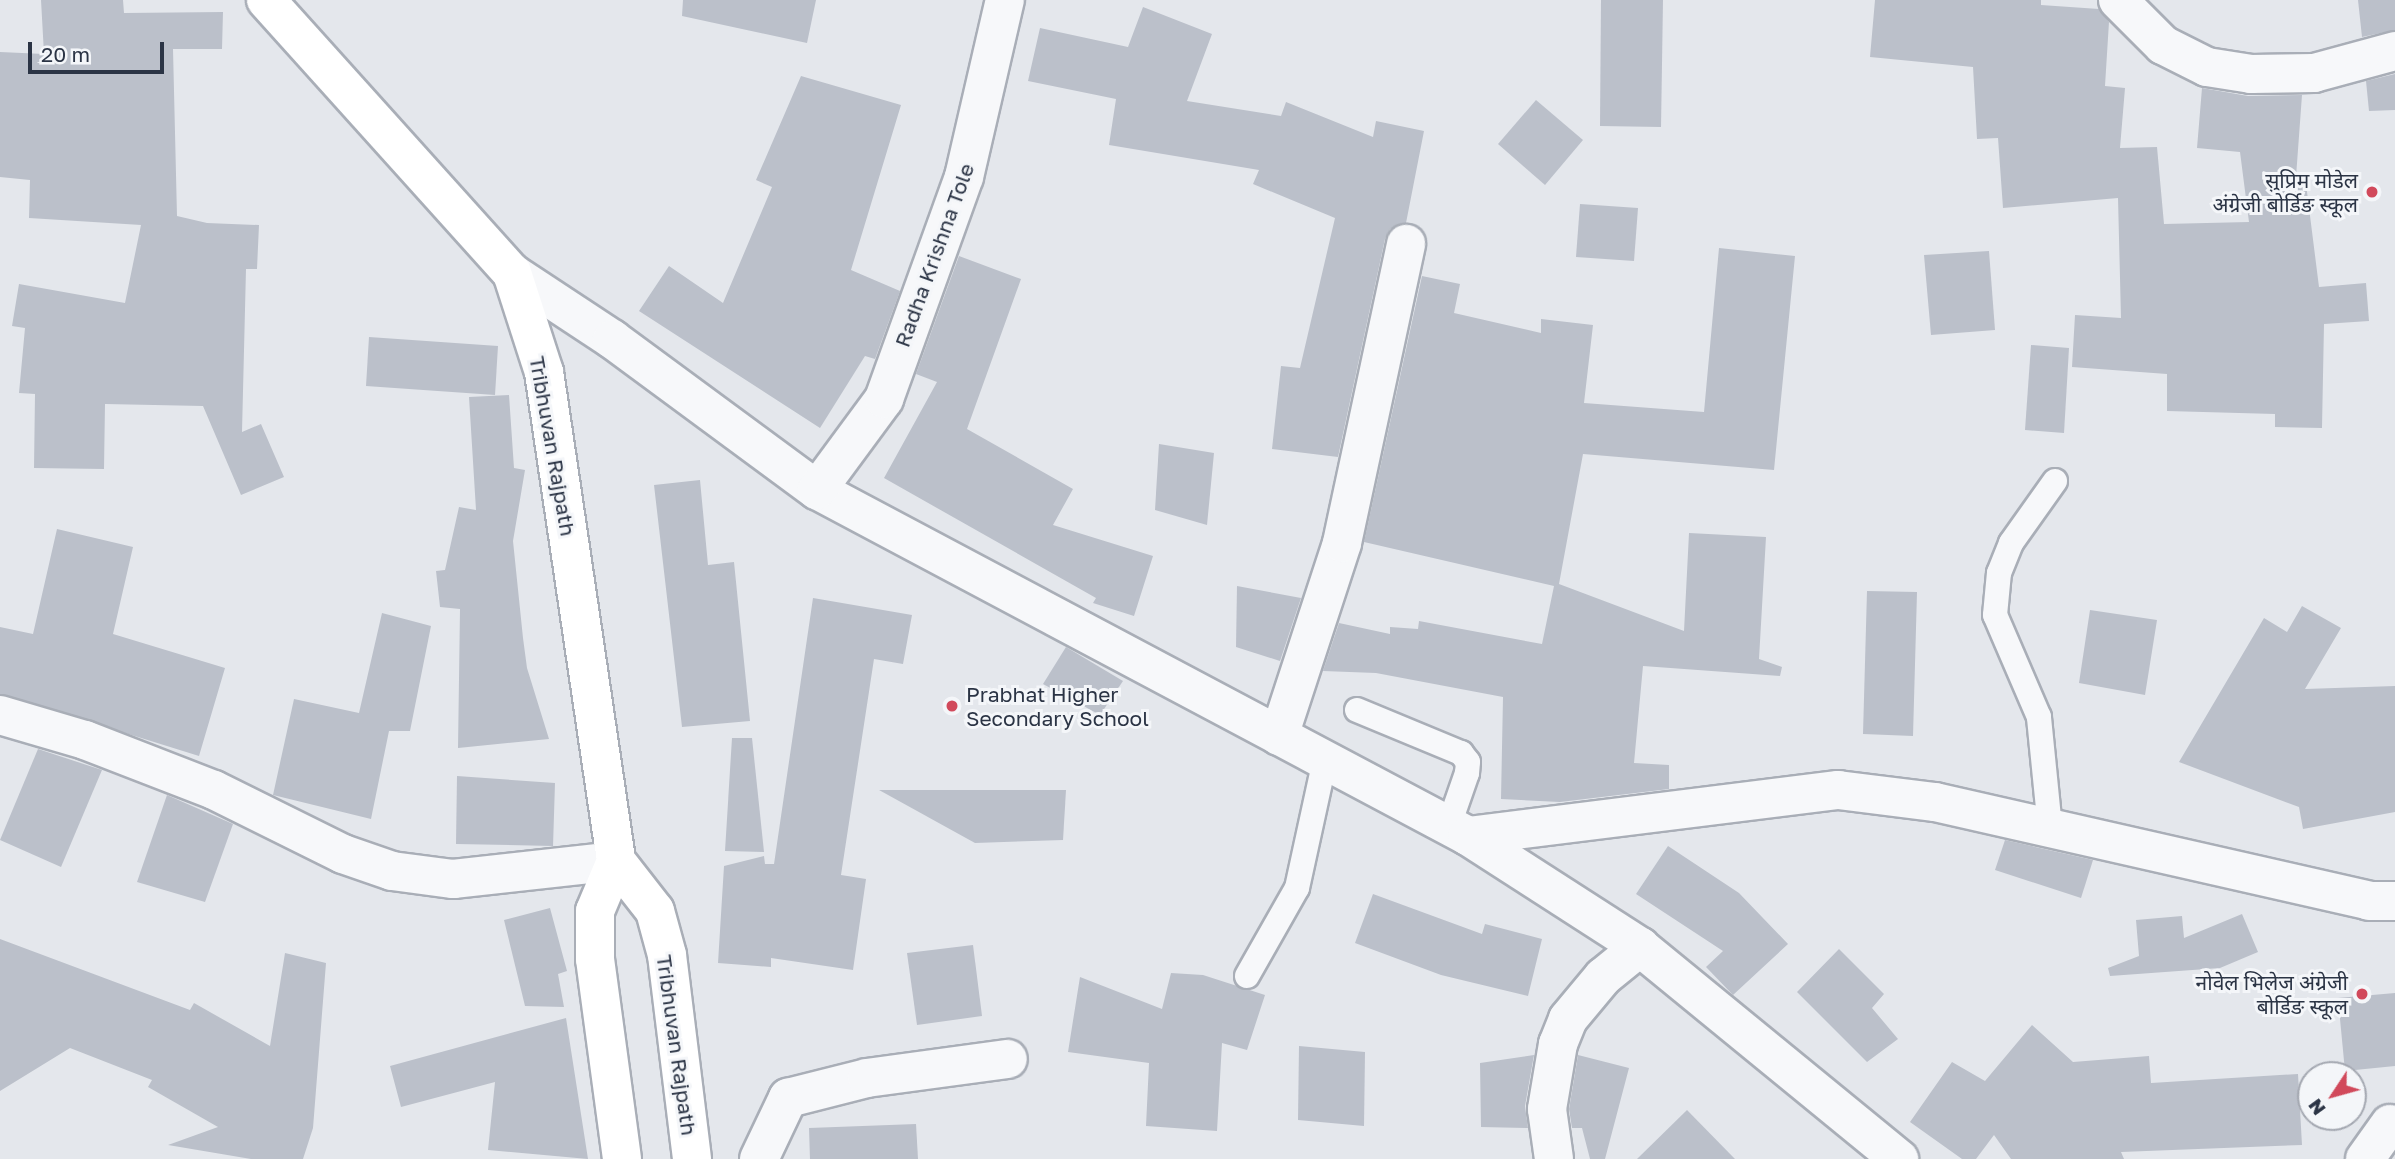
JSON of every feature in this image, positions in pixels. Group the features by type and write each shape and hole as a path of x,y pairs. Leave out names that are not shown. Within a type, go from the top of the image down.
{"highway":[{"name":"Tribhuvan Rajpath","path":"267,0 512,273 544,372 616,861 654,911 667,955 692,1159"},
{"path":"616,861 595,911 595,959 622,1159"}],"street":[{"name":"Radha Krishna Tole","path":"817,490 884,398 964,177 1005,0"},
{"path":"2118,0 2163,45 2207,67 2251,74 2314,73 2395,51"},
{"path":"1279,736 1342,543 1406,244"},
{"path":"512,273 612,339 817,490 1459,831 1640,947 1899,1159"},
{"path":"0,715 85,740 214,790 343,854 392,871 453,879 616,861"},
{"path":"1459,831 1838,790 1935,802 2369,901 2395,901"},
{"path":"1554,1159 1547,1109 1558,1044 1568,1019 1603,978 1640,947"},
{"path":"759,1159 788,1098 867,1078 1007,1059"},
{"path":"2365,1159 2390,1124"}],"lane":[{"path":"2050,828 2039,717 1996,615 1998,573 2011,543 2055,481"},
{"path":"1357,710 1461,753 1468,762 1459,831"},
{"path":"1247,976 1297,888 1325,760"}],"building":[{"path":"41,0 123,0 124,13 223,12 222,49 173,49 177,216 207,223 259,225 257,269 246,269 242,432 261,424 284,477 241,495 203,406 105,404 104,469 34,468 35,394 19,393 25,328 12,326 19,284 125,303 141,225 29,218 30,180 0,177 0,52 44,54"},
{"path":"683,0 816,0 807,43 682,16"},
{"path":"1601,0 1663,0 1661,127 1600,126"},
{"path":"1875,0 2041,0 2041,5 2099,9 2109,22 2105,86 2125,88 2120,148 2157,147 2164,224 2249,222 2240,152 2197,148 2202,88 2248,96 2302,95 2296,177 2305,176 2319,287 2366,283 2369,321 2324,324 2322,428 2275,427 2275,414 2167,411 2167,374 2072,367 2075,315 2121,318 2118,198 2003,208 1998,138 1977,139 1973,67 1870,57"},
{"path":"2358,0 2395,0 2395,30 2362,37"},
{"path":"1143,7 1212,34 1187,101 1281,116 1286,102 1373,137 1376,121 1424,131 1406,223 1390,229 1385,239 1338,457 1272,449 1281,366 1300,368 1335,218 1253,184 1259,170 1109,145 1116,99 1028,81 1040,28 1128,47"},
{"path":"2395,74 2395,110 2369,111 2366,81"},
{"path":"801,76 901,105 851,270 900,291 875,359 865,356 820,428 639,311 669,266 723,303 772,187 756,180"},
{"path":"1536,100 1583,140 1545,185 1498,144"},
{"path":"1580,204 1638,208 1634,261 1576,257"},
{"path":"1719,248 1795,256 1774,470 1583,454 1559,584 1684,631 1689,533 1766,537 1759,659 1782,667 1780,676 1643,666 1634,763 1669,765 1669,789 1560,802 1501,799 1503,697 1376,673 1323,671 1339,623 1390,634 1390,627 1418,629 1419,621 1542,644 1554,586 1364,542 1422,276 1460,284 1454,313 1541,333 1541,319 1593,325 1584,403 1704,412"},
{"path":"1989,251 1995,330 1931,335 1924,255"},
{"path":"959,256 1021,279 967,429 1073,489 1053,525 1153,556 1134,616 1093,603 1096,598 884,478 937,382 916,374"},
{"path":"369,337 498,346 495,395 366,386"},
{"path":"2031,345 2069,348 2064,433 2025,430"},
{"path":"509,395 514,468 525,470 513,541 523,638 527,668 549,739 458,748 460,609 440,607 436,571 445,570 459,507 476,510 469,397"},
{"path":"1159,444 1214,453 1207,525 1155,510"},
{"path":"700,480 708,565 734,562 750,721 682,727 654,485"},
{"path":"57,529 133,547 113,634 225,668 199,756 0,694 0,627 33,634"},
{"path":"1237,586 1301,598 1280,661 1236,647"},
{"path":"1867,591 1917,592 1913,736 1863,734"},
{"path":"813,598 912,615 903,664 874,659 841,875 866,879 853,970 771,958 771,967 718,963 724,866 764,856 765,864 774,864"},
{"path":"2302,606 2341,628 2305,689 2395,686 2395,812 2303,829 2299,807 2179,762 2264,618 2287,632"},
{"path":"2090,610 2157,620 2145,695 2079,683"},
{"path":"382,613 431,626 410,731 389,731 371,819 273,795 294,699 359,713"},
{"path":"1066,647 1123,681 1100,715 1043,684"},
{"path":"732,738 752,738 764,852 725,851"},
{"path":"38,749 102,770 61,867 0,840"},
{"path":"457,776 555,783 553,846 456,844"},
{"path":"879,790 1066,790 1063,840 975,843"},
{"path":"167,795 233,824 205,902 137,882"},
{"path":"2005,840 2093,860 2081,898 1995,870"},
{"path":"1668,846 1739,893 1788,944 1733,995 1706,967 1723,951 1636,894"},
{"path":"1373,894 1482,934 1485,924 1542,939 1528,996 1441,975 1355,943"},
{"path":"550,908 567,971 558,974 564,1007 525,1006 504,920"},
{"path":"2242,914 2258,952 2220,968 2110,976 2108,968 2139,956 2136,920 2182,916 2184,938"},
{"path":"0,939 190,1010 194,1003 270,1046 285,953 326,963 313,1128 303,1159 251,1159 168,1145 218,1127 148,1087 152,1080 70,1048 0,1091"},
{"path":"973,945 982,1016 917,1025 907,953"},
{"path":"1839,949 1884,994 1872,1008 1898,1039 1867,1062 1797,992"},
{"path":"1171,973 1203,975 1265,995 1247,1050 1222,1043 1217,1131 1146,1126 1149,1063 1068,1052 1080,977 1162,1009"},
{"path":"2395,993 2395,1066 2367,1069 2367,1061 2344,1061 2338,998"},
{"path":"566,1018 588,1159 488,1150 495,1082 401,1107 390,1066"},
{"path":"2032,1025 2073,1062 2149,1056 2151,1083 2297,1074 2297,1131 2301,1131 2302,1145 2121,1152 2124,1159 2011,1159 1994,1135 1976,1159 1962,1159 1910,1122 1952,1062 1985,1081"},
{"path":"1299,1046 1365,1052 1364,1126 1298,1120"},
{"path":"1534,1055 1525,1106 1528,1128 1481,1127 1480,1063"},
{"path":"1578,1055 1629,1068 1605,1159 1590,1159 1582,1128 1572,1128 1569,1109"},
{"path":"1687,1110 1735,1159 1637,1159"},
{"path":"916,1124 918,1159 810,1159 809,1128"}],"place":[{"name":"सुप्रिम मोडेल अंग्रेजी बोर्डिङ स्कूल","path":"2372,192"},
{"name":"Prabhat Higher Secondary School","path":"952,706"},
{"name":"नोवेल भिलेज अंग्रेजी बोर्डिङ स्कूल","path":"2362,994"}]}
